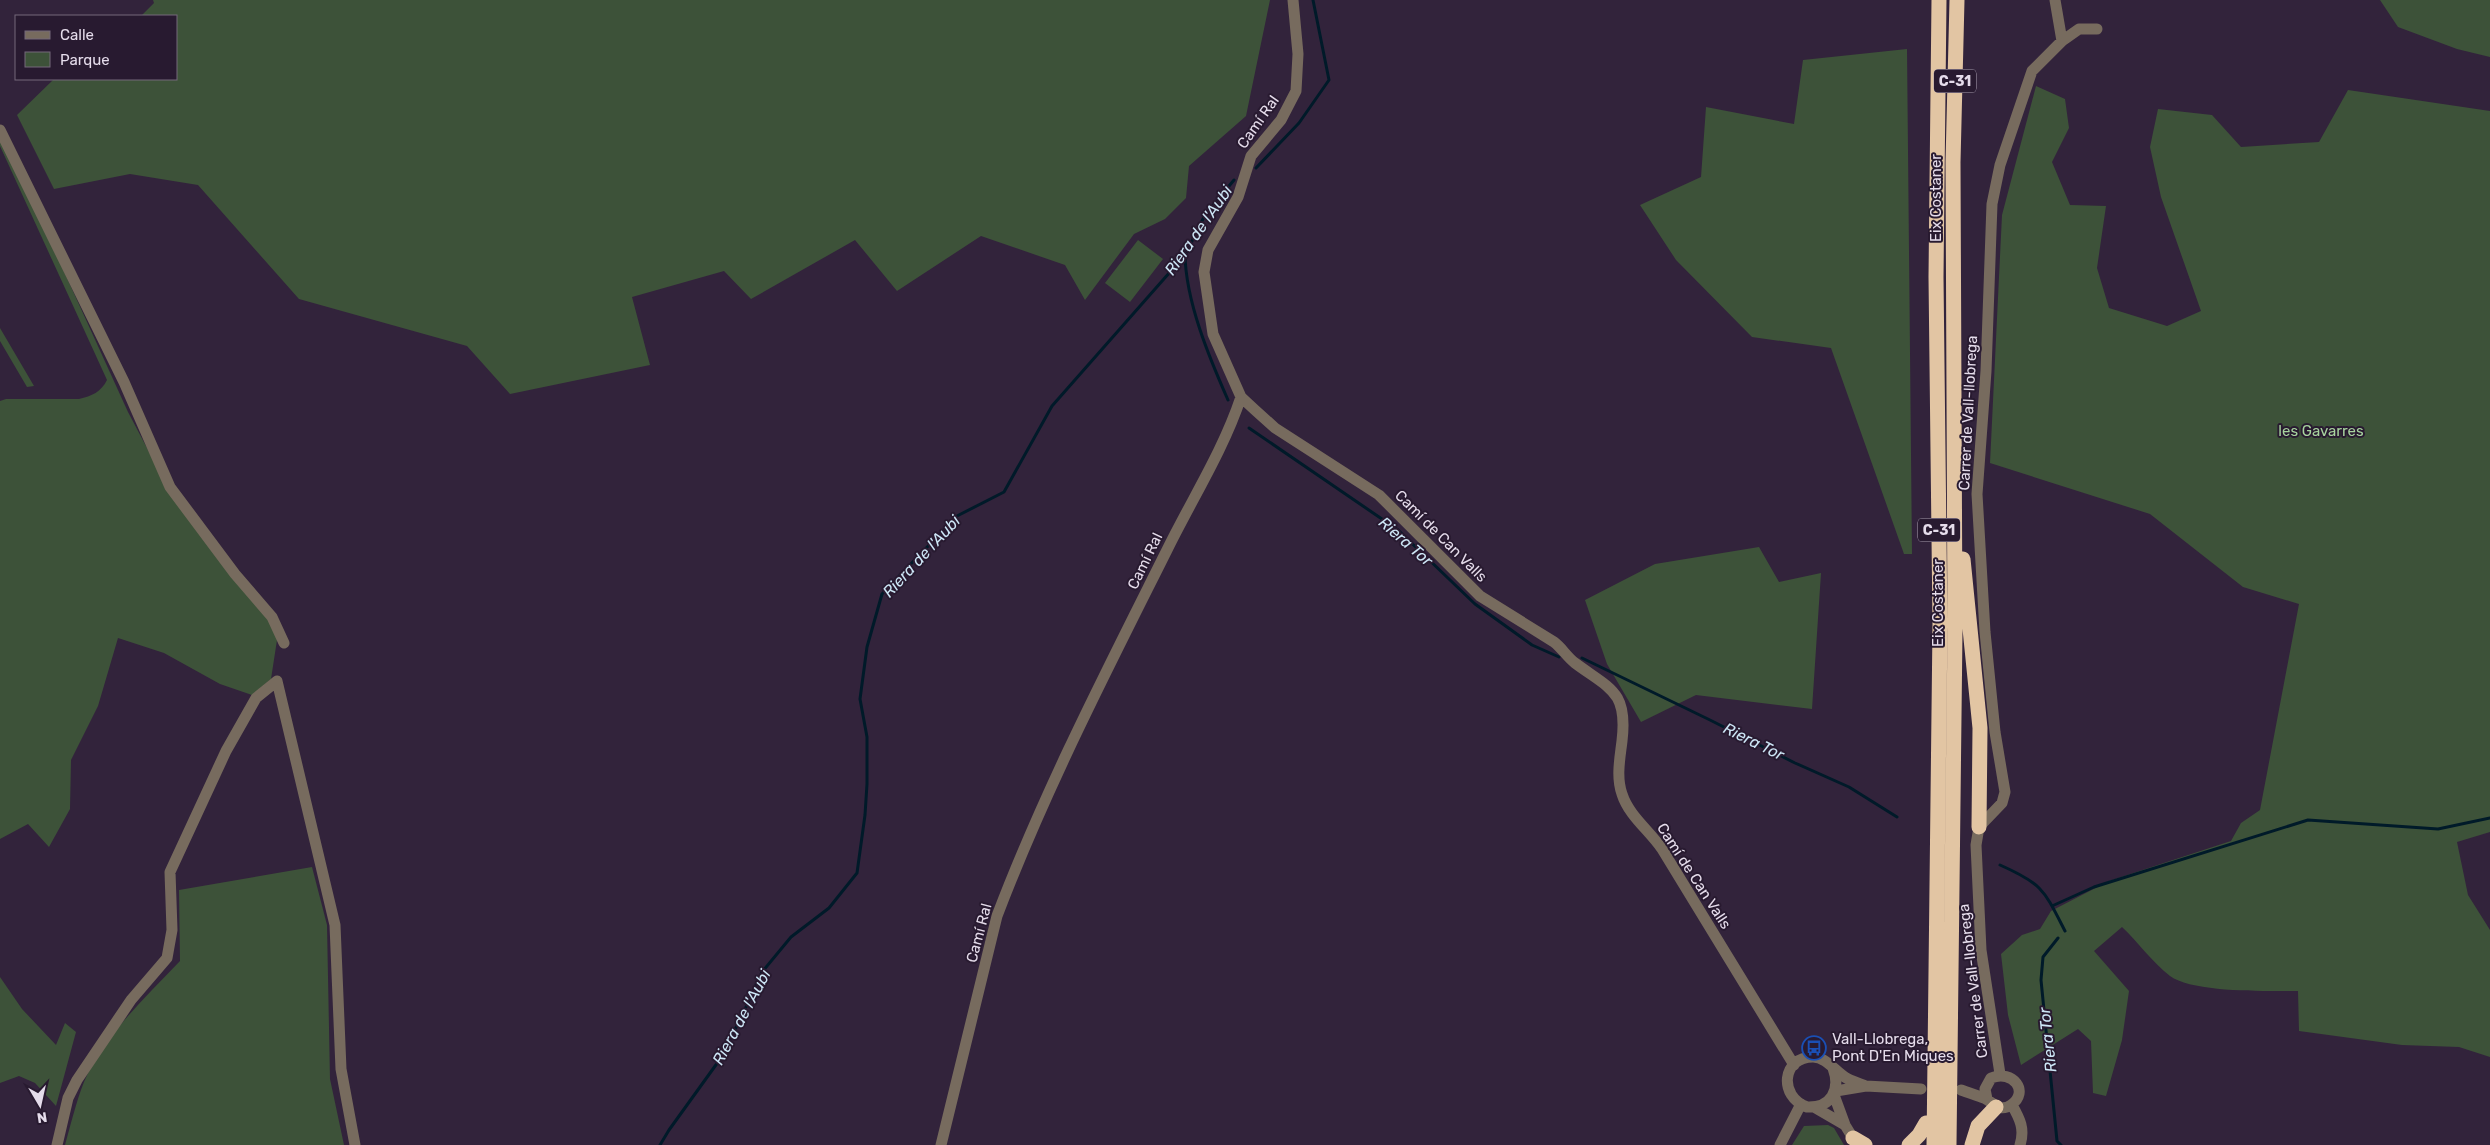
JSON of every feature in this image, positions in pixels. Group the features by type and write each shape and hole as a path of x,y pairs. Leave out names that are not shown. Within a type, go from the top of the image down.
{"highway":[{"name":"C-31","path":"1934,1145 1938,947 1940,625 1936,278 1940,0"},
{"name":"Eix Costaner","path":"1949,1145 1955,630 1953,162 1957,0"},
{"path":"1954,433 1961,456 1963,558 1980,728 1979,827"},
{"path":"1925,1145 1929,1032 1938,947"},
{"path":"1972,1145 1978,1126 1991,1103"},
{"path":"1909,1145 1919,1135 1926,1123"}],"street":[{"name":"Camí Ral","path":"941,1145 997,916 1009,884 1088,710 1173,537 1230,430 1241,397 1213,334 1204,272 1208,250 1238,197 1251,156 1281,120 1296,91 1298,54 1293,0"},
{"path":"2055,0 2062,41"},
{"name":"Carrer de Vall-llobrega","path":"2002,803 2005,792 1995,732 1985,632 1977,494 1986,371 1992,204 2000,165 2032,71 2062,41 2080,29 2097,29"},
{"path":"0,130 124,382 170,487 235,574 272,617 284,643"},
{"name":"Camí de Can Valls","path":"1241,397 1275,428 1379,495 1480,596 1565,650 1573,661 1610,687 1620,698 1624,729 1619,772 1621,791 1627,807 1653,835 1794,1064"},
{"path":"57,1145 68,1098 77,1080 131,1000 167,958 172,930 170,872 226,751 256,698 277,681 335,925 341,1069 355,1145"},
{"path":"1980,798 1986,805 1994,806 2002,803"},
{"path":"1979,827 2002,803"},
{"name":"Carrer de Vall-llobrega","path":"1979,827 1976,845 1979,929 1987,1000 2000,1074"},
{"path":"1855,1138 1814,1107 1801,1104 1791,1096 1787,1083 1790,1069 1794,1064 1800,1060 1813,1057 1827,1062 1848,1079 1866,1086"},
{"path":"1814,1107 1825,1104 1834,1093 1837,1078 1833,1068"},
{"path":"1987,1083 1961,1090 2002,1108 2012,1105 2018,1095 2017,1084 2011,1077 2000,1074 1991,1078 1985,1089 1991,1103"},
{"path":"1834,1093 1866,1086 1921,1089"},
{"path":"1834,1093 1855,1138"},
{"path":"1780,1145 1801,1104"},
{"path":"2012,1105 2020,1120 2024,1134 2020,1145"}],"green space":[{"path":"153,0 1270,0 1246,116 1189,166 1186,198 1165,219 1134,234 1085,300 1065,265 981,236 897,291 855,240 751,299 724,271 632,297 650,365 510,394 467,346 299,299 198,185 130,174 54,189 17,115 53,80 178,80 178,15 142,15 154,3"},
{"path":"2380,0 2490,0 2490,57 2457,49 2398,27"},
{"path":"1907,49 1912,554 1904,554 1831,348 1752,337 1676,260 1640,205 1701,177 1706,107 1794,124 1803,60"},
{"name":"les Gavarres","path":"2036,86 2065,99 2069,128 2052,162 2070,205 2106,206 2097,268 2109,308 2167,326 2201,311 2161,197 2150,147 2158,109 2212,115 2241,147 2319,142 2348,90 2490,111 2490,832 2457,842 2468,895 2490,930 2490,1057 2459,1047 2402,1045 2299,1031 2298,991 2232,990 2196,986 2181,982 2163,970 2122,927 2094,951 2129,991 2122,1040 2106,1096 2093,1093 2091,1041 2078,1029 2021,1065 2008,1015 2001,954 2022,935 2040,929 2051,911 2109,881 2231,841 2241,823 2260,810 2299,604 2243,587 2150,514 1990,463 2002,215"},
{"path":"0,131 128,412 166,484 270,620 277,640 271,679 252,695 220,684 164,653 118,638 98,706 71,760 70,809 49,847 28,824 0,839 0,401 6,399 79,399 96,393 107,380 0,146"},
{"path":"1138,240 1163,259 1130,302 1105,283"},
{"path":"0,328 34,386 27,387 0,341"},
{"path":"1759,547 1779,582 1821,573 1812,709 1696,695 1641,722 1607,664 1585,600 1655,564"},
{"path":"312,867 327,925 330,1079 344,1145 65,1145 76,1105 92,1065 127,1017 180,961 179,890"},
{"path":"0,977 22,1009 56,1045 65,1023 76,1032 56,1106 35,1083 19,1076 0,1083"},
{"path":"1828,1125 1834,1128 1844,1145 1792,1145 1804,1126"}],"waterway":[{"name":"Riera de l'Aubi","path":"1256,168 1299,123 1329,80 1313,0"},
{"name":"Riera de l'Aubi","path":"660,1145 718,1062 762,972 791,937 829,908 857,873 867,784 867,737 860,699 867,647 882,594 957,516 1004,492 1052,406 1185,255 1205,215 1234,180"},
{"name":"Riera Tor","path":"1185,255 1186,273 1194,310 1206,348 1228,400"},
{"name":"Riera Tor","path":"1249,428 1398,530 1475,604 1532,645 1559,657"},
{"name":"Riera Tor","path":"1582,658 1795,763 1849,787 1897,817"},
{"path":"2052,906 2094,887 2308,820 2438,829 2490,818"},
{"name":"Riera Tor","path":"2000,865 2034,883 2041,890 2047,897 2065,931"},
{"name":"Riera Tor","path":"2058,938 2043,957 2041,980 2057,1141 2061,1145"}],"place":[{"name":"Vall-Llobrega, Pont D'En Miques","path":"1814,1048"}]}
